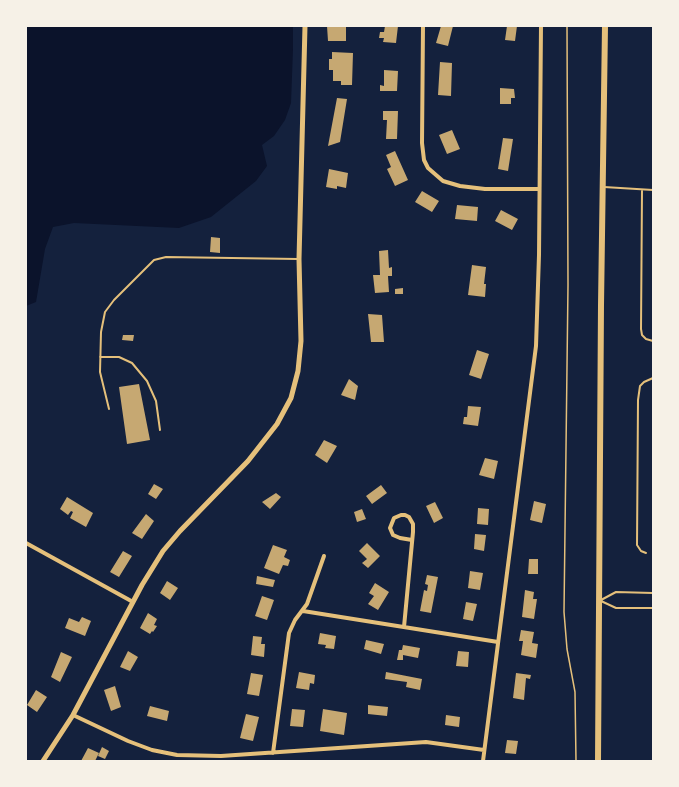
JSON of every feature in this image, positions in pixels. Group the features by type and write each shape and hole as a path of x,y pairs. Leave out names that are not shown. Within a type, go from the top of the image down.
{"main road":[{"path":"598,761 602,187 605,26"}],"street":[{"path":"43,761 73,715 156,562 171,541 248,461 285,412 295,385 300,355 299,259 305,26"},
{"path":"423,26 422,143 424,160 428,168 443,181 460,186 485,189 539,189"},
{"path":"483,761 536,346 541,26"},
{"path":"404,627 412,540 413,528 412,520 409,517 401,515 394,518 390,528 393,535 412,540"},
{"path":"26,543 133,602"},
{"path":"273,753 289,633 295,620 303,611 324,556"},
{"path":"303,611 498,642"},
{"path":"73,715 128,741 165,753 189,756 273,753 426,742 484,750"}],"lane":[{"path":"602,187 653,190"},
{"path":"642,190 641,329 642,335 646,340 653,341"},
{"path":"110,409 100,372 101,332 105,312 114,300 154,260 166,257 299,259"},
{"path":"100,357 119,357 132,364 147,381 156,401 160,430"},
{"path":"646,553 641,551 637,545 638,400 640,386 644,382 653,378"},
{"path":"600,601 616,592 653,594"},
{"path":"600,601 616,608 653,608"}],"path":[{"path":"567,26 568,285 564,612 567,649 575,692 576,761"}],"water":[{"path":"26,26 293,26 293,49 291,103 285,120 274,136 262,145 267,166 256,181 211,217 179,228 74,223 53,227 45,249 36,302 26,306"}],"building":[{"path":"327,26 346,26 346,41 328,41"},
{"path":"385,26 398,26 396,43 383,42 384,38 379,38 380,32 384,32"},
{"path":"441,26 453,26 448,46 436,43"},
{"path":"507,26 517,26 515,41 505,40"},
{"path":"332,52 353,53 352,85 341,85 341,81 333,81 333,70 329,70 329,59 332,59"},
{"path":"440,62 452,63 451,96 438,95"},
{"path":"384,70 398,71 397,91 380,91 380,85 384,86"},
{"path":"500,88 514,89 515,98 511,98 511,104 500,104"},
{"path":"337,98 347,99 340,142 328,146"},
{"path":"383,111 398,111 397,139 386,139 387,120 383,120"},
{"path":"452,130 460,149 447,154 439,135"},
{"path":"503,138 513,139 508,171 498,169"},
{"path":"395,151 408,180 395,186 387,169 391,167 386,155"},
{"path":"329,169 348,173 346,188 337,186 337,189 326,187"},
{"path":"422,191 439,201 432,212 415,202"},
{"path":"457,205 478,207 477,221 455,219"},
{"path":"501,210 518,219 512,230 495,221"},
{"path":"211,237 220,238 220,253 210,252"},
{"path":"388,250 389,268 392,267 392,276 388,276 389,292 375,293 373,275 380,275 379,251"},
{"path":"472,265 486,267 484,284 486,284 485,297 468,295"},
{"path":"403,288 403,294 395,294 395,289"},
{"path":"368,314 382,315 384,342 371,342"},
{"path":"123,335 134,335 133,341 122,340"},
{"path":"477,350 489,354 481,379 469,375"},
{"path":"349,379 358,386 355,400 341,395"},
{"path":"139,384 150,440 127,444 119,387"},
{"path":"468,406 481,407 478,426 463,424 464,417 467,417"},
{"path":"324,440 337,446 327,463 315,455"},
{"path":"485,458 498,461 494,479 479,475"},
{"path":"154,484 163,489 156,499 148,494"},
{"path":"381,485 387,493 372,504 366,496"},
{"path":"276,493 281,497 270,509 262,502"},
{"path":"67,497 93,513 86,527 70,518 73,512 71,511 68,515 60,509"},
{"path":"534,501 546,504 542,523 530,520"},
{"path":"435,502 443,518 434,523 426,506"},
{"path":"478,508 489,509 488,525 477,524"},
{"path":"362,509 366,519 357,522 354,512"},
{"path":"146,514 154,521 142,539 132,533"},
{"path":"475,534 486,535 484,551 474,549"},
{"path":"367,543 380,556 368,568 362,563 367,559 359,551"},
{"path":"273,545 287,550 284,557 290,560 288,566 283,565 279,574 264,568"},
{"path":"123,551 132,556 119,577 110,572"},
{"path":"529,559 538,559 538,574 528,574"},
{"path":"470,571 483,573 480,590 468,588"},
{"path":"427,575 438,577 431,613 420,611 424,590 427,591 428,585 425,584"},
{"path":"257,576 275,580 273,587 256,584"},
{"path":"167,581 178,588 170,600 160,593"},
{"path":"375,583 389,592 378,610 368,604 374,596 369,593"},
{"path":"525,590 534,592 533,599 537,599 534,619 522,617"},
{"path":"262,596 274,600 267,620 255,616"},
{"path":"466,602 477,604 473,621 463,619"},
{"path":"148,613 157,619 154,625 157,626 150,634 140,628"},
{"path":"82,617 91,621 85,636 65,628 69,618 79,622"},
{"path":"521,630 534,632 532,643 538,644 536,658 521,655 523,641 519,641"},
{"path":"320,633 336,636 334,649 325,648 326,645 318,644"},
{"path":"253,636 262,637 261,644 265,644 264,657 251,655"},
{"path":"366,640 384,644 381,654 364,649"},
{"path":"403,645 420,648 418,658 403,655 403,660 397,660 399,650 402,650"},
{"path":"128,651 138,657 130,671 120,667"},
{"path":"458,651 469,652 468,667 456,666"},
{"path":"61,652 72,657 60,682 51,677"},
{"path":"299,672 315,675 314,684 310,683 309,690 296,688"},
{"path":"386,672 422,679 420,690 406,687 407,682 385,679"},
{"path":"251,673 263,675 259,696 247,694"},
{"path":"516,673 531,675 530,679 526,678 524,700 513,698"},
{"path":"115,686 121,707 111,711 104,690"},
{"path":"36,690 47,697 37,712 27,705"},
{"path":"368,705 388,707 387,716 368,714"},
{"path":"150,706 169,711 167,721 147,716"},
{"path":"292,709 305,710 303,727 290,726"},
{"path":"323,709 347,713 344,735 320,731"},
{"path":"246,714 259,717 253,741 240,738"},
{"path":"446,715 460,717 459,727 445,725"},
{"path":"507,740 518,741 516,754 505,753"},
{"path":"102,747 109,751 105,759 98,756"},
{"path":"88,748 99,753 95,761 81,761"}]}
